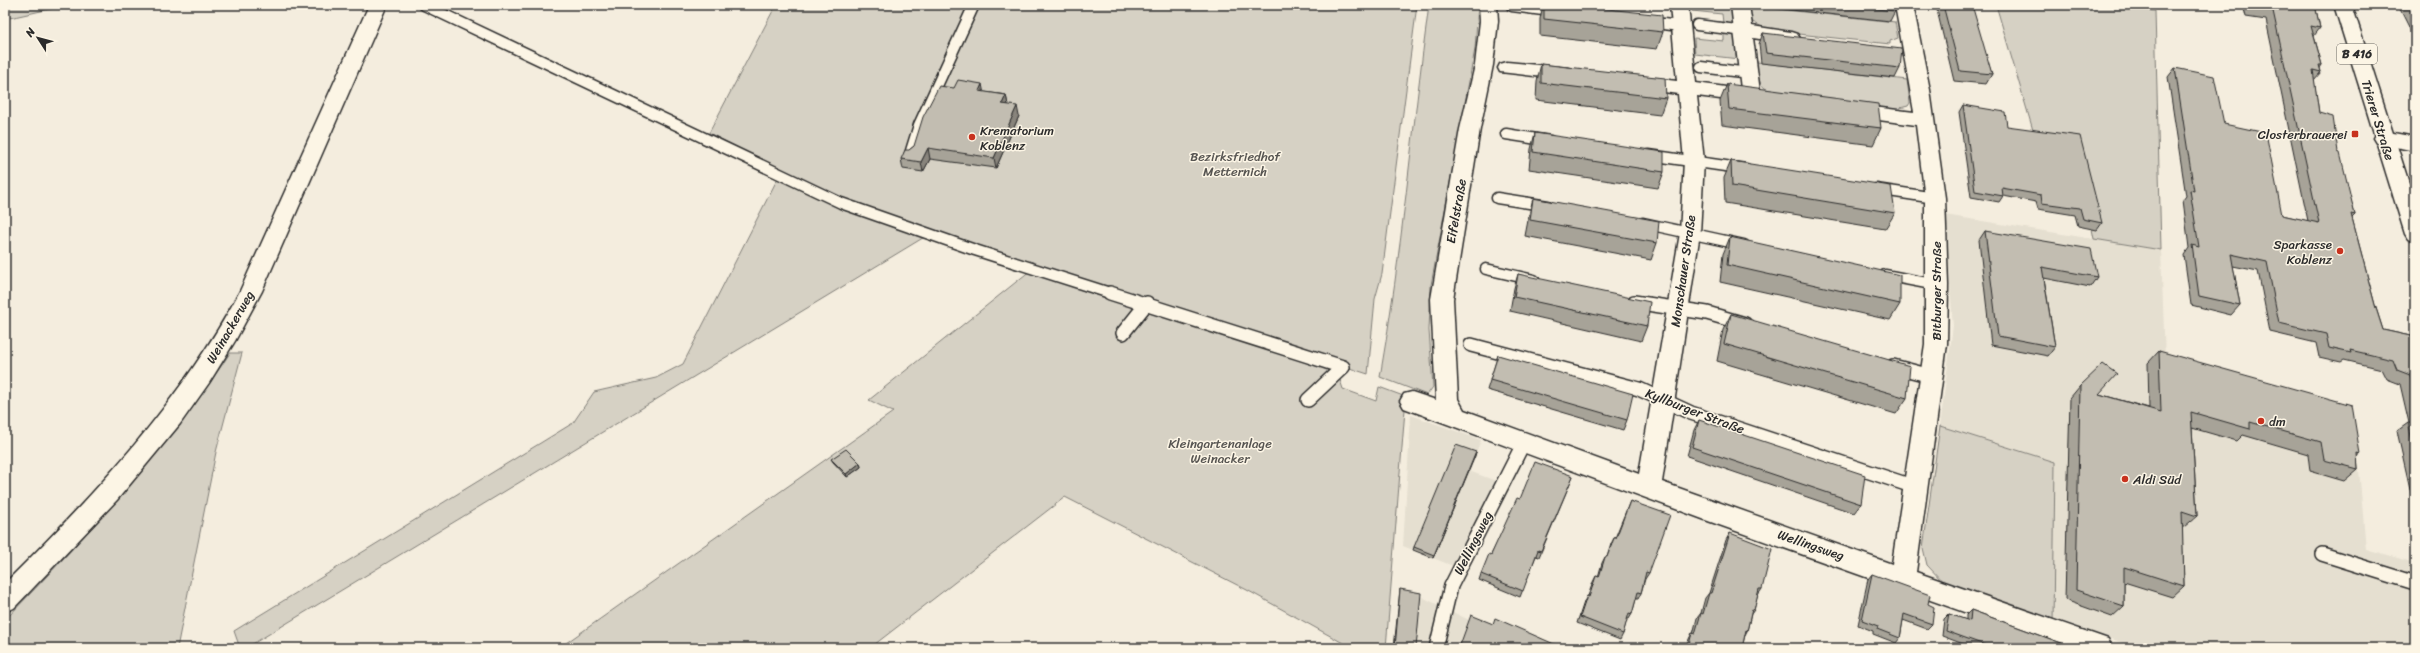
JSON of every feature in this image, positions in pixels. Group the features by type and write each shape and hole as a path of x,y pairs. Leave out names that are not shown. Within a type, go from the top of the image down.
{"street":[{"name":"Weinackerweg","path":"5,600 114,487 158,437 198,381 241,312 252,291 378,5"},
{"name":"Eifelstraße","path":"1456,417 1447,400 1442,299 1470,129 1484,65 1489,21 1488,5"},
{"name":"Monschauer Straße","path":"1649,487 1665,401 1690,233 1694,161 1686,87 1689,26 1679,5"},
{"path":"1740,5 1745,31 1751,97"},
{"name":"Bitburger Straße","path":"1903,578 1936,344 1937,285 1935,198 1925,120 1906,52 1904,5"},
{"name":"Trierer Straße","path":"2343,5 2383,138 2415,234"},
{"path":"1745,31 1807,40"},
{"path":"1507,68 1585,76"},
{"path":"1616,80 1686,87 1774,100"},
{"path":"1834,108 1925,120"},
{"path":"2383,138 2415,144"},
{"name":"Wellingsweg","path":"1412,401 2099,648"}],"lane":[{"path":"424,5 841,204 975,250 1147,303 1343,367 1338,374 1308,400"},
{"path":"910,154 919,125 974,5"},
{"path":"1512,6 1566,13"},
{"path":"1635,21 1689,26 1710,26 1745,31"},
{"path":"1701,67 1749,73"},
{"path":"1506,134 1559,142"},
{"path":"1641,154 1756,171"},
{"path":"1865,188 1935,198"},
{"path":"1497,198 1558,208"},
{"path":"1633,221 1752,247"},
{"path":"1486,269 1548,283"},
{"path":"1875,273 1937,285"},
{"path":"1625,300 1707,313 1759,328"},
{"path":"1123,333 1147,303"},
{"name":"Kyllburger Straße","path":"1470,345 1639,389 1691,412 1916,487"},
{"path":"1878,361 1931,376"},
{"name":"Wellingsweg","path":"1436,648 1451,586 1524,442"},
{"path":"2322,554 2415,583"}],"shaded area":[{"path":"1945,215 2161,250 2165,360 2350,408 2359,469 2366,549 2415,563 2415,648 2137,648 2053,618 2055,462 1940,426 1953,326"},
{"path":"1411,415 1481,440 1469,471 1496,481 1453,566 1403,546"},
{"path":"1400,592 1420,596 1469,620 1484,648 1394,648"}],"green space":[{"path":"5,5 68,5 5,19"},
{"name":"Bezirksfriedhof Metternich","path":"776,5 1417,5 1382,274 1375,299 1368,374 931,233 246,648 240,648 234,631 573,423 594,392 656,378 683,364 782,170 709,133"},
{"path":"1429,5 1478,5 1475,49 1431,285 1429,330 1433,387 1427,395 1380,377 1395,284"},
{"path":"1692,5 1734,5 1736,24 1723,23 1722,14 1692,11"},
{"path":"1996,5 2097,5 2155,11 2161,250 2094,239 2075,143 2035,137"},
{"path":"1750,6 1895,22 1898,38 1890,41 1890,44 1762,30 1762,27 1751,21"},
{"path":"1724,33 1737,34 1739,59 1695,54 1694,38 1724,41"},
{"path":"1757,62 1907,80 1910,103 1908,106 1900,108 1901,111 1769,90 1760,83"},
{"name":"Kleingartenanlage Weinacker","path":"1031,270 1180,318 1338,374 1343,389 1376,401 1379,387 1406,397 1386,648 1343,648 1343,643 1247,590 1065,497 870,648 559,648 893,412 869,400"},
{"path":"230,353 242,353 216,452 177,648 5,648 5,620 95,524 152,458 205,389"},
{"path":"1940,426 2055,462 2053,624 1943,582 1927,565 1923,548"}],"building":[{"path":"1544,5 1571,5 1662,15 1663,32 1544,19"},
{"path":"1839,5 1893,5 1895,11"},
{"path":"1943,5 1972,5 1992,74 1960,71"},
{"path":"2253,5 2315,5 2320,28 2311,26 2322,65 2319,65 2321,72 2313,70 2319,113 2333,117 2338,152 2340,153 2355,215 2351,214 2383,330 2415,337 2415,395 2410,375 2397,370 2393,360 2350,350 2351,353 2329,348 2326,334 2279,323 2267,262 2231,254 2240,305 2199,296 2192,245 2199,247 2190,190 2194,191 2175,68 2214,76 2224,124 2266,133 2282,215 2319,223 2273,11 2253,7"},
{"path":"1763,33 1902,49 1900,68 1766,53"},
{"path":"1541,64 1665,78 1666,98 1541,83"},
{"path":"958,80 982,84 979,91 1006,95 1002,104 1017,106 994,158 928,148 921,162 901,159 905,150 909,150 914,146 923,117 939,86 954,88"},
{"path":"1727,84 1878,104 1881,128 1729,109"},
{"path":"1963,105 2005,112 2007,126 2080,136 2102,223 2083,219 2080,208 2042,203 2041,195 2002,188 2003,196 1975,191"},
{"path":"1535,133 1664,152 1664,172 1533,152"},
{"path":"1731,161 1891,186 1895,213 1732,186"},
{"path":"1533,198 1659,221 1657,243 1530,220"},
{"path":"1985,231 2091,249 2097,277 2042,267 2055,347 1998,336"},
{"path":"1730,237 1900,275 1900,304 1727,265"},
{"path":"1518,274 1650,302 1647,326 1514,297"},
{"path":"1731,314 1910,366 1907,398 1724,344"},
{"path":"2159,351 2352,405 2360,454 2357,453 2358,469 2324,460 2321,442 2250,422 2250,429 2191,412 2197,516 2182,511 2184,586 2124,567 2124,606 2076,590 2080,386 2103,364 2117,374 2099,394 2161,412"},
{"path":"1498,355 1633,394 1627,420 1490,380"},
{"path":"1699,420 1865,475 1861,504 1692,447"},
{"path":"2408,423 2415,424 2415,453"},
{"path":"1456,445 1476,452 1434,555 1414,547"},
{"path":"846,449 860,463 846,474 831,459"},
{"path":"1535,462 1573,476 1541,551 1538,550 1523,591 1481,574 1489,554 1491,555 1517,498 1520,499"},
{"path":"1630,501 1670,515 1649,573 1646,572 1641,593 1638,592 1632,614 1629,613 1623,634 1580,617 1587,596 1589,597 1596,576 1599,577 1605,557 1607,557 1614,538 1616,538"},
{"path":"1730,533 1772,549 1762,589 1759,589 1754,610 1752,609 1742,648 1688,648 1692,633 1695,634 1701,613 1703,614 1709,593 1711,593"},
{"path":"1872,574 1930,595 1928,604 1934,607 1932,624 1904,614 1900,638 1877,629 1878,626 1862,620"},
{"path":"1400,589 1421,593 1416,648 1395,648"},
{"path":"1971,610 2075,648 1993,648 1946,631 1949,614 1970,621"},
{"path":"1471,615 1493,624 1495,618 1563,648 1459,648"}],"place":[{"name":"Closterbrauerei","path":"2355,134"},
{"name":"Krematorium Koblenz","path":"972,137"},
{"name":"Sparkasse Koblenz","path":"2340,251"},
{"name":"dm","path":"2261,421"},
{"name":"Aldi Süd","path":"2125,479"}]}
